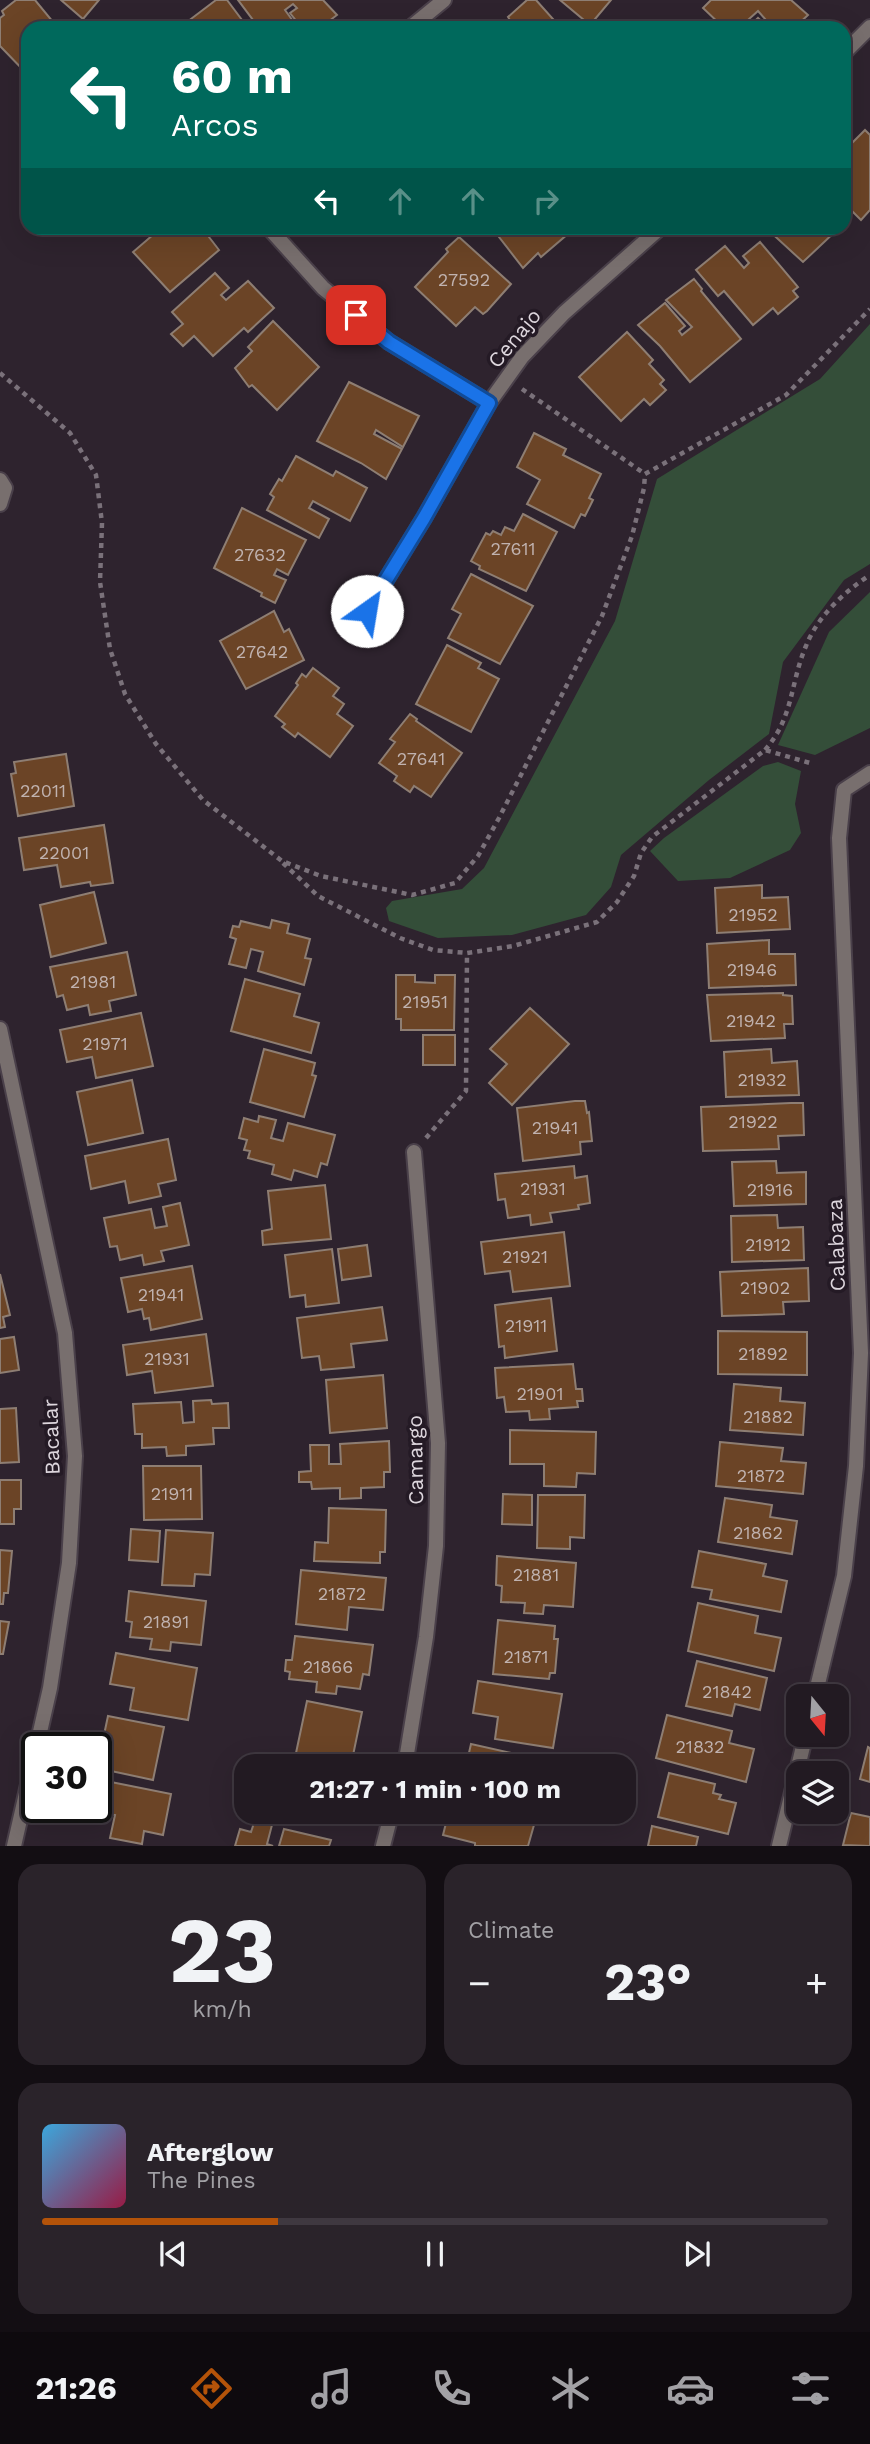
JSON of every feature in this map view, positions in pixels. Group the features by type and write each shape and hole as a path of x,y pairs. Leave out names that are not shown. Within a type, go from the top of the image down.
{"street":[{"path":"418,21 444,0"},
{"path":"851,46 870,27"},
{"path":"275,235 323,288 389,342 489,403"},
{"name":"Cenajo","path":"367,611 424,518 489,403 522,357 564,313 652,235"},
{"path":"0,504 3,484"},
{"name":"Calabaza","path":"818,1684 844,1576 856,1466 861,1353 839,838 844,790 870,773"},
{"name":"Bacalar","path":"0,1029 65,1333 75,1456 69,1563 50,1688 14,1846"},
{"name":"Camargo","path":"407,1754 426,1637 436,1546 438,1443 414,1152"},
{"path":"779,1846 803,1747"},
{"path":"383,1846 389,1824"}],"path":[{"path":"645,474 786,395 870,309"},
{"path":"0,373 70,433 96,475 103,523 100,582 110,649 125,694 156,744 203,800 282,861 318,896 400,939 433,950 467,953 513,946 597,922 617,902 634,876 641,853 652,836 765,750 778,736 789,709 806,645 833,606 852,586 870,575"},
{"path":"507,378 645,474"},
{"path":"282,861 321,876 412,895 455,884 478,856 499,818 602,616 632,536 645,474"},
{"path":"765,750 810,764"},
{"path":"414,1152 466,1091 467,953"}],"green space":[{"path":"870,324 870,564 844,580 783,662 769,734 709,780 621,855 611,887 586,915 512,935 438,938 389,921 386,908 392,901 462,889 484,868 615,621 657,479 820,379"},
{"path":"870,592 870,728 815,755 778,745 829,632"},
{"path":"778,762 801,771 795,804 801,833 790,850 730,878 678,881 650,851 763,766"}],"building":[{"path":"16,0 35,0 52,21 21,21 21,68 0,46 0,18 4,15 2,11"},
{"path":"61,0 99,0 83,19"},
{"path":"216,0 227,0 243,21 188,21"},
{"path":"238,0 323,0 337,15 329,21 296,21 290,13 297,8 293,4 285,10 293,21 254,21"},
{"path":"527,0 536,0 555,21 509,21 508,17"},
{"path":"560,0 611,0 593,21 585,21"},
{"path":"711,0 791,0 808,15 802,21 767,21 758,11 749,19 751,21 717,21 703,8"},
{"path":"865,130 870,135 870,210 861,220 851,210 851,144"},
{"path":"153,235 207,235 219,250 170,292 133,252"},
{"path":"497,235 567,235 541,257 538,253 523,268"},
{"path":"774,235 832,235 803,262"},
{"path":"459,237 511,284 487,311 483,314 475,307 456,326 415,287"},
{"path":"760,242 798,287 793,291 798,297 778,314 773,308 753,325 724,291 718,296 696,270 725,246 744,268 749,263 743,256"},
{"path":"215,273 229,288 221,295 226,300 248,281 274,308 248,332 244,328 213,356 194,336 183,346 171,334 183,324 172,312"},
{"path":"694,279 741,339 690,382 638,325 665,303 685,326 679,331 682,335 692,327 666,300"},
{"path":"273,321 319,367 277,410 252,385 249,387 235,368 252,351 248,347"},
{"path":"627,332 653,360 649,364 664,380 660,384 666,390 650,405 644,399 621,421 579,377"},
{"path":"349,382 419,416 403,447 376,430 374,434 402,449 386,479 317,441"},
{"path":"534,433 566,449 563,455 601,474 589,498 593,500 585,516 581,514 574,528 527,504 540,480 517,467"},
{"path":"296,456 333,476 336,471 367,488 350,521 313,501 309,508 329,519 319,538 267,510 274,497 270,494 279,479 282,481"},
{"path":"242,508 306,540 288,575 277,569 274,575 286,580 275,603 261,596 262,593 214,568"},
{"path":"523,514 557,532 526,591 479,569 480,566 471,561 486,533 490,535 493,531 501,535 505,527 514,531"},
{"path":"471,574 533,606 500,664 448,638 461,614 452,609"},
{"path":"274,611 284,632 289,629 304,660 246,689 220,641"},
{"path":"447,645 481,663 478,668 499,679 471,732 416,704"},
{"path":"313,668 339,688 333,696 344,704 337,714 353,726 330,757 298,733 295,737 282,727 285,724 275,716 298,685 296,683 302,674 306,677"},
{"path":"410,714 462,753 431,797 414,786 410,792 394,781 397,776 379,763 395,742 390,739"},
{"path":"66,754 74,806 18,816 11,774 16,773 14,762"},
{"path":"104,825 113,883 91,886 90,882 61,887 57,865 24,870 19,838"},
{"path":"762,885 762,898 788,897 790,929 717,933 715,888"},
{"path":"94,892 106,943 51,957 40,905"},
{"path":"272,920 289,924 287,933 310,939 305,958 311,959 304,985 258,971 263,952 251,949 246,968 229,964 236,939 230,937 233,926 239,927 241,921 270,928"},
{"path":"769,940 769,954 795,954 796,985 709,988 707,944"},
{"path":"127,952 136,995 109,1001 111,1011 90,1015 88,1005 67,1010 63,995 57,997 50,967"},
{"path":"396,975 415,975 415,982 435,983 435,975 455,975 454,1030 401,1030 401,1019 396,1019"},
{"path":"245,979 300,994 294,1016 319,1023 311,1053 231,1031"},
{"path":"783,993 792,996 793,1024 784,1024 785,1038 711,1041 707,995"},
{"path":"530,1008 569,1044 512,1105 489,1083 507,1064 490,1049"},
{"path":"141,1013 153,1066 96,1078 92,1057 67,1062 60,1030"},
{"path":"423,1035 455,1035 455,1065 423,1065"},
{"path":"264,1049 315,1063 312,1075 316,1076 304,1117 250,1102"},
{"path":"771,1049 772,1063 797,1061 799,1095 726,1097 724,1052"},
{"path":"132,1080 143,1133 88,1145 77,1092"},
{"path":"585,1101 587,1113 589,1112 592,1141 580,1142 581,1154 523,1161 517,1108"},
{"path":"803,1103 804,1135 778,1136 779,1149 703,1151 701,1107"},
{"path":"259,1116 276,1120 271,1138 283,1141 288,1123 335,1135 327,1165 321,1163 317,1177 294,1170 291,1180 272,1174 274,1165 248,1158 250,1151 244,1150 247,1140 239,1138 244,1118 258,1122"},
{"path":"168,1139 176,1180 158,1184 161,1196 129,1203 125,1181 91,1189 85,1156"},
{"path":"776,1161 777,1173 806,1172 806,1204 734,1206 732,1162"},
{"path":"574,1166 575,1178 587,1176 590,1203 578,1205 579,1209 550,1213 552,1222 531,1225 530,1215 508,1218 505,1199 498,1200 495,1174"},
{"path":"325,1185 331,1239 263,1245 262,1231 272,1229 268,1191"},
{"path":"180,1203 189,1245 161,1251 164,1261 144,1265 142,1255 120,1260 117,1246 110,1247 104,1218 151,1209 155,1228 167,1226 163,1207"},
{"path":"777,1215 778,1228 803,1227 804,1260 732,1262 731,1216"},
{"path":"564,1232 570,1286 513,1292 510,1271 485,1274 481,1242"},
{"path":"367,1245 371,1276 342,1280 338,1249"},
{"path":"332,1249 339,1303 306,1307 305,1295 290,1297 285,1255"},
{"path":"192,1266 202,1319 151,1330 149,1318 144,1319 142,1309 128,1312 121,1278"},
{"path":"808,1268 809,1301 783,1302 784,1314 722,1316 720,1272"},
{"path":"0,1274 10,1315 3,1317 5,1327 0,1328"},
{"path":"551,1298 557,1351 505,1358 504,1346 499,1347 495,1305"},
{"path":"382,1307 387,1340 351,1344 354,1367 321,1370 319,1356 302,1358 297,1318"},
{"path":"718,1331 807,1332 807,1375 718,1374"},
{"path":"206,1334 213,1386 155,1393 152,1371 127,1375 123,1345"},
{"path":"14,1337 19,1370 0,1373 0,1339"},
{"path":"573,1364 576,1389 582,1389 583,1401 577,1401 578,1407 549,1409 550,1419 530,1420 529,1411 506,1412 504,1397 497,1398 495,1368"},
{"path":"383,1375 387,1428 330,1433 326,1380"},
{"path":"734,1384 781,1388 780,1401 805,1403 803,1435 730,1430"},
{"path":"211,1400 212,1404 228,1403 229,1428 213,1428 214,1444 186,1446 186,1455 167,1456 166,1447 142,1448 142,1434 135,1434 133,1404 181,1402 183,1423 194,1422 193,1401"},
{"path":"16,1408 19,1462 0,1463 0,1409"},
{"path":"510,1430 596,1432 595,1474 577,1473 576,1487 544,1486 544,1464 510,1464"},
{"path":"389,1441 390,1472 384,1472 384,1487 361,1488 361,1498 340,1499 340,1488 312,1489 311,1482 299,1482 299,1472 311,1471 310,1445 329,1445 329,1464 341,1464 340,1444"},
{"path":"720,1442 783,1448 781,1461 806,1463 803,1494 716,1486"},
{"path":"143,1466 201,1466 202,1519 144,1520"},
{"path":"0,1480 21,1480 21,1509 14,1509 14,1524 0,1524"},
{"path":"503,1494 532,1495 532,1525 502,1524"},
{"path":"538,1495 585,1495 584,1538 570,1537 570,1549 537,1548"},
{"path":"725,1498 772,1505 770,1517 797,1521 792,1554 718,1542"},
{"path":"329,1508 386,1510 385,1552 380,1552 380,1563 314,1561 315,1542 328,1543"},
{"path":"131,1529 160,1531 158,1562 129,1560"},
{"path":"166,1530 213,1533 210,1575 195,1574 194,1586 162,1585"},
{"path":"0,1550 12,1551 8,1593 4,1593 3,1604 0,1604"},
{"path":"699,1551 766,1564 763,1576 787,1581 781,1612 710,1599 712,1590 692,1587"},
{"path":"497,1556 576,1563 573,1607 544,1605 543,1614 524,1613 525,1603 501,1602 502,1586 496,1585"},
{"path":"301,1570 386,1578 383,1610 349,1607 347,1630 296,1624"},
{"path":"129,1591 206,1601 201,1645 171,1642 170,1651 150,1649 152,1639 130,1637 132,1622 126,1621"},
{"path":"698,1603 758,1616 755,1633 781,1638 774,1671 688,1651"},
{"path":"498,1620 555,1626 554,1639 558,1639 555,1673 550,1673 549,1679 493,1674"},
{"path":"0,1621 9,1622 3,1654 0,1654"},
{"path":"295,1636 373,1645 369,1675 363,1674 360,1689 337,1686 336,1694 316,1692 317,1682 289,1679 290,1672 285,1671 286,1660 292,1660"},
{"path":"116,1653 197,1668 188,1720 130,1710 134,1688 110,1684"},
{"path":"697,1661 767,1678 760,1710 735,1704 732,1716 686,1706"},
{"path":"478,1681 562,1694 553,1748 495,1739 498,1717 473,1713"},
{"path":"307,1701 362,1712 353,1754 296,1753"},
{"path":"667,1715 732,1731 729,1743 754,1749 746,1782 656,1758"},
{"path":"108,1716 164,1727 153,1780 112,1771 112,1732 105,1732"},
{"path":"471,1744 516,1754 469,1754"},
{"path":"868,1747 870,1748 870,1782 860,1779"},
{"path":"669,1773 715,1784 713,1793 721,1795 719,1799 736,1803 728,1834 658,1817"},
{"path":"112,1782 171,1794 163,1835 144,1831 142,1844 110,1838 115,1815 112,1814"},
{"path":"851,1813 870,1817 870,1846 843,1845"},
{"path":"254,1824 272,1825 267,1844 273,1846 235,1846 240,1829 251,1832"},
{"path":"446,1824 534,1825 528,1846 475,1846 475,1843 443,1835"},
{"path":"652,1826 698,1837 696,1846 648,1846"},
{"path":"284,1829 331,1840 329,1846 279,1846"}],"route":[{"path":"356,315 389,342 489,403 424,518 367,611"}]}
